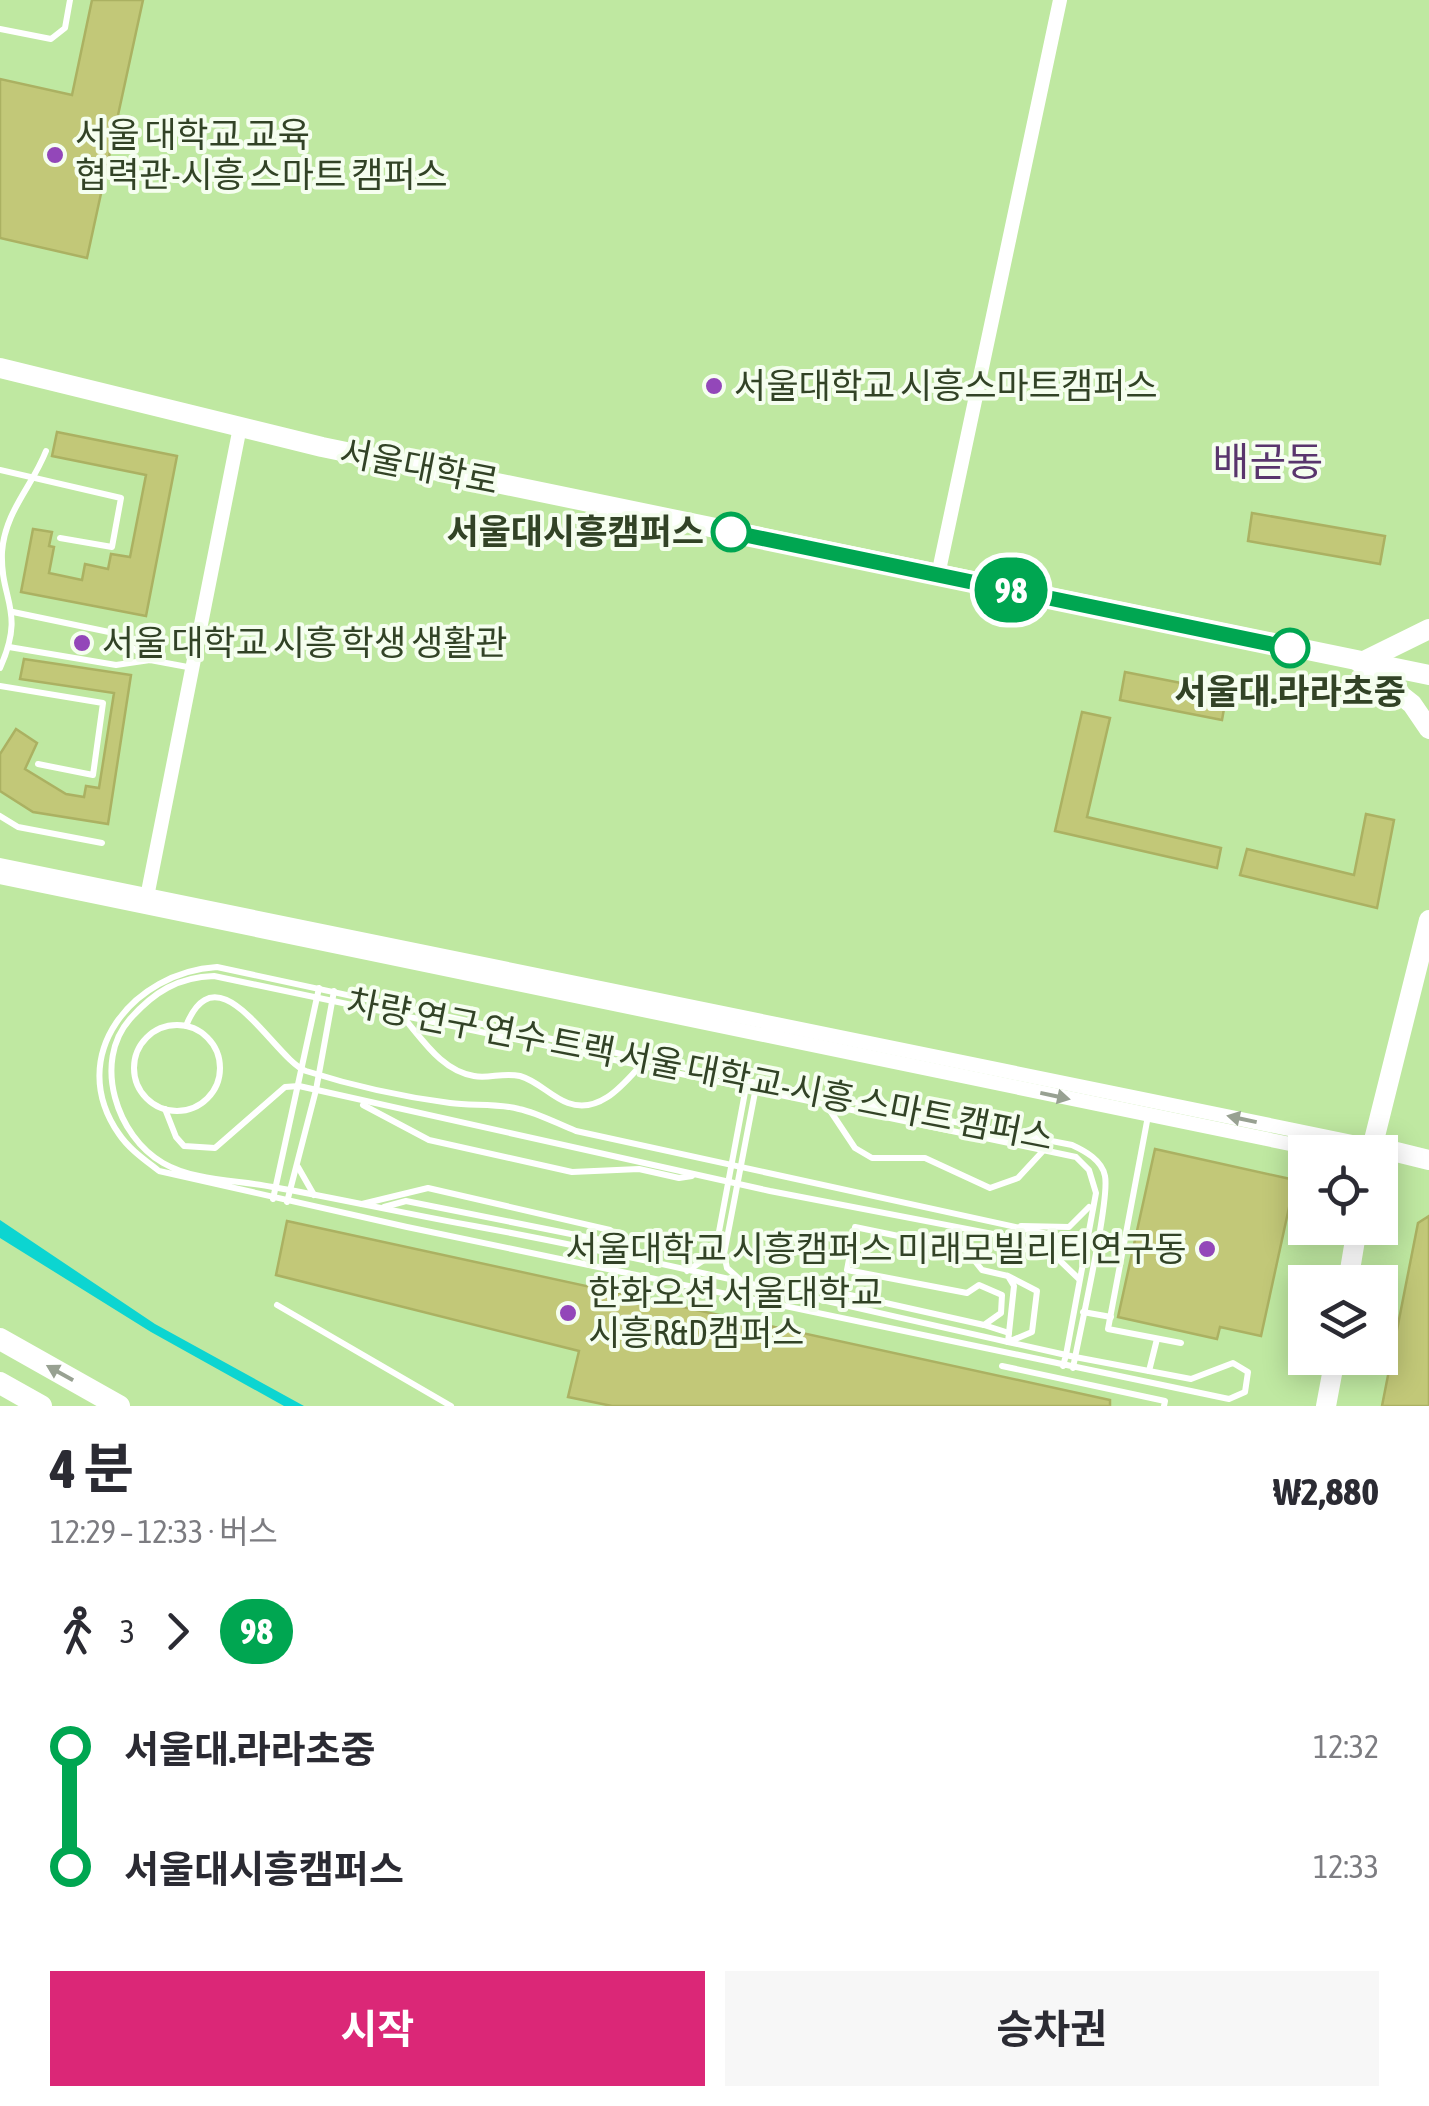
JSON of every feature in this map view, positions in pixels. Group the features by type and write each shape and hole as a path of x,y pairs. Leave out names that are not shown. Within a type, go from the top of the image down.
{"main road":[{"path":"0,1339 119,1406"},
{"path":"0,1383 41,1406"}],"street":[{"path":"938,575 1060,0"},
{"name":"서울대학로","path":"0,368 240,427 1429,676"},
{"path":"146,901 240,427"},
{"path":"1429,629 1360,662 1412,704 1429,729"},
{"path":"0,865 146,901 1288,1143"},
{"path":"0,877 146,901 1302,1135"},
{"path":"1375,1135 1429,920"},
{"path":"1398,1154 1429,1160"},
{"path":"1326,1406 1331,1375"}],"lane":[{"path":"0,28 50,38 65,28 70,0"},
{"path":"0,668 9,647 14,612 2,578 2,552 13,504 46,451"},
{"path":"0,470 120,498 112,547 60,538"},
{"path":"14,612 108,632 150,660"},
{"path":"9,647 116,665 150,660 194,669"},
{"path":"0,686 103,704 94,775 38,764"},
{"path":"0,816 18,826 102,843"},
{"path":"334,992 217,967 187,968 138,994 118,1018 107,1040 100,1072 106,1111 137,1154 158,1171 273,1199 1229,1398 1245,1392 1249,1384 1248,1372 1233,1364 1191,1379 1075,1358 1008,1338 785,1293 380,1208 186,1172 138,1145 121,1116 111,1082 114,1050 126,1024 148,1000 192,977 214,976 640,1066 746,1084 715,1253 686,1272"},
{"path":"273,1199 319,988"},
{"name":"차량 연구 연수 트랙 서울 대학교-시흥 스마트 캠퍼스","path":"287,1202 316,1090 334,992 746,1084 1072,1145 1096,1161 1105,1175 1090,1243 1073,1368"},
{"path":"186,1026 191,1014 209,1000 238,1005 302,1070 448,1103 518,1108 576,1131 731,1165 741,1167 1016,1226 1090,1243 1096,1192 1089,1170 1076,1157 757,1086 741,1167 738,1184 724,1254 727,1268 746,1284"},
{"path":"402,1016 448,1068 477,1078 498,1072 521,1076 567,1102 586,1105 604,1099 640,1066"},
{"path":"165,1109 197,1106 216,1086 220,1072 214,1044 186,1026 163,1026 151,1033 135,1056 137,1084 145,1096 165,1109 176,1137 184,1146 214,1148 285,1088 299,1086 697,1176 1089,1252 1079,1279 1063,1366"},
{"path":"353,1099 429,1140 572,1172 638,1169 679,1178 697,1176"},
{"path":"826,1104 855,1148 872,1158 924,1158 990,1188 1018,1178 1042,1152"},
{"path":"1148,1115 1108,1329 1181,1343"},
{"path":"297,1162 304,1185 315,1196"},
{"path":"358,1204 428,1188 610,1230 657,1265"},
{"path":"1016,1226 1069,1227 1087,1212 1096,1192"},
{"path":"785,1293 805,1285 984,1324 1008,1338 1032,1332 1038,1291 1008,1276 982,1270 966,1250 855,1227 847,1270 967,1293 979,1285 998,1289 1002,1294 1001,1312 984,1324"},
{"path":"999,1235 1012,1247 1053,1254 1079,1279"},
{"path":"1008,1276 1014,1286 1008,1338"},
{"path":"277,1305 451,1406"},
{"path":"1083,1312 1111,1317"},
{"path":"1149,1371 1157,1338"},
{"path":"1002,1366 1165,1402 1164,1406"}],"water":[{"path":"0,1220 155,1324 304,1406 284,1406 151,1332 0,1238"}],"building":[{"name":"서울 대학교 교육 협력관-시흥 스마트 캠퍼스","path":"92,0 143,0 87,258 0,238 0,79 72,95"},
{"path":"57,432 177,456 146,616 21,592 33,529 52,532 49,546 54,547 49,573 82,580 85,564 108,569 111,554 130,557 146,475 52,456"},
{"path":"1252,513 1385,536 1380,564 1248,541"},
{"path":"24,659 131,675 108,824 33,812 0,791 0,754 16,729 37,743 25,769 66,794 84,797 86,786 99,788 114,693 20,679"},
{"path":"1125,672 1227,692 1222,720 1120,700"},
{"path":"1082,712 1110,718 1087,817 1221,848 1217,868 1055,831"},
{"path":"1366,814 1394,820 1377,908 1240,875 1247,849 1354,875"},
{"name":"서울대학교 시흥캠퍼스 미래모빌리티연구동","path":"1155,1149 1288,1178 1288,1212 1261,1336 1220,1327 1217,1339 1118,1317"},
{"path":"1429,1216 1429,1406 1382,1406 1388,1375 1398,1375 1398,1325 1418,1223"},
{"name":"한화오션 서울대학교 시흥R&D캠퍼스","path":"287,1221 1110,1400 1110,1406 612,1406 568,1397 579,1351 276,1275"}],"bus line":[{"name":"98","path":"731,532 1290,648"}],"place":[{"name":"서울 대학교 교육 협력관-시흥 스마트 캠퍼스","path":"55,155"},
{"name":"서울대학교 시흥스마트캠퍼스","path":"714,386"},
{"name":"서울대시흥캠퍼스","path":"731,532"},
{"name":"서울 대학교 시흥 학생 생활관","path":"82,643"},
{"name":"서울대.라라초중","path":"1290,648"},
{"name":"서울대학교 시흥캠퍼스 미래모빌리티연구동","path":"1207,1249"},
{"name":"한화오션 서울대학교 시흥R&D캠퍼스","path":"568,1313"}],"district":[{"name":"배곧동","path":"1268,462"}]}
